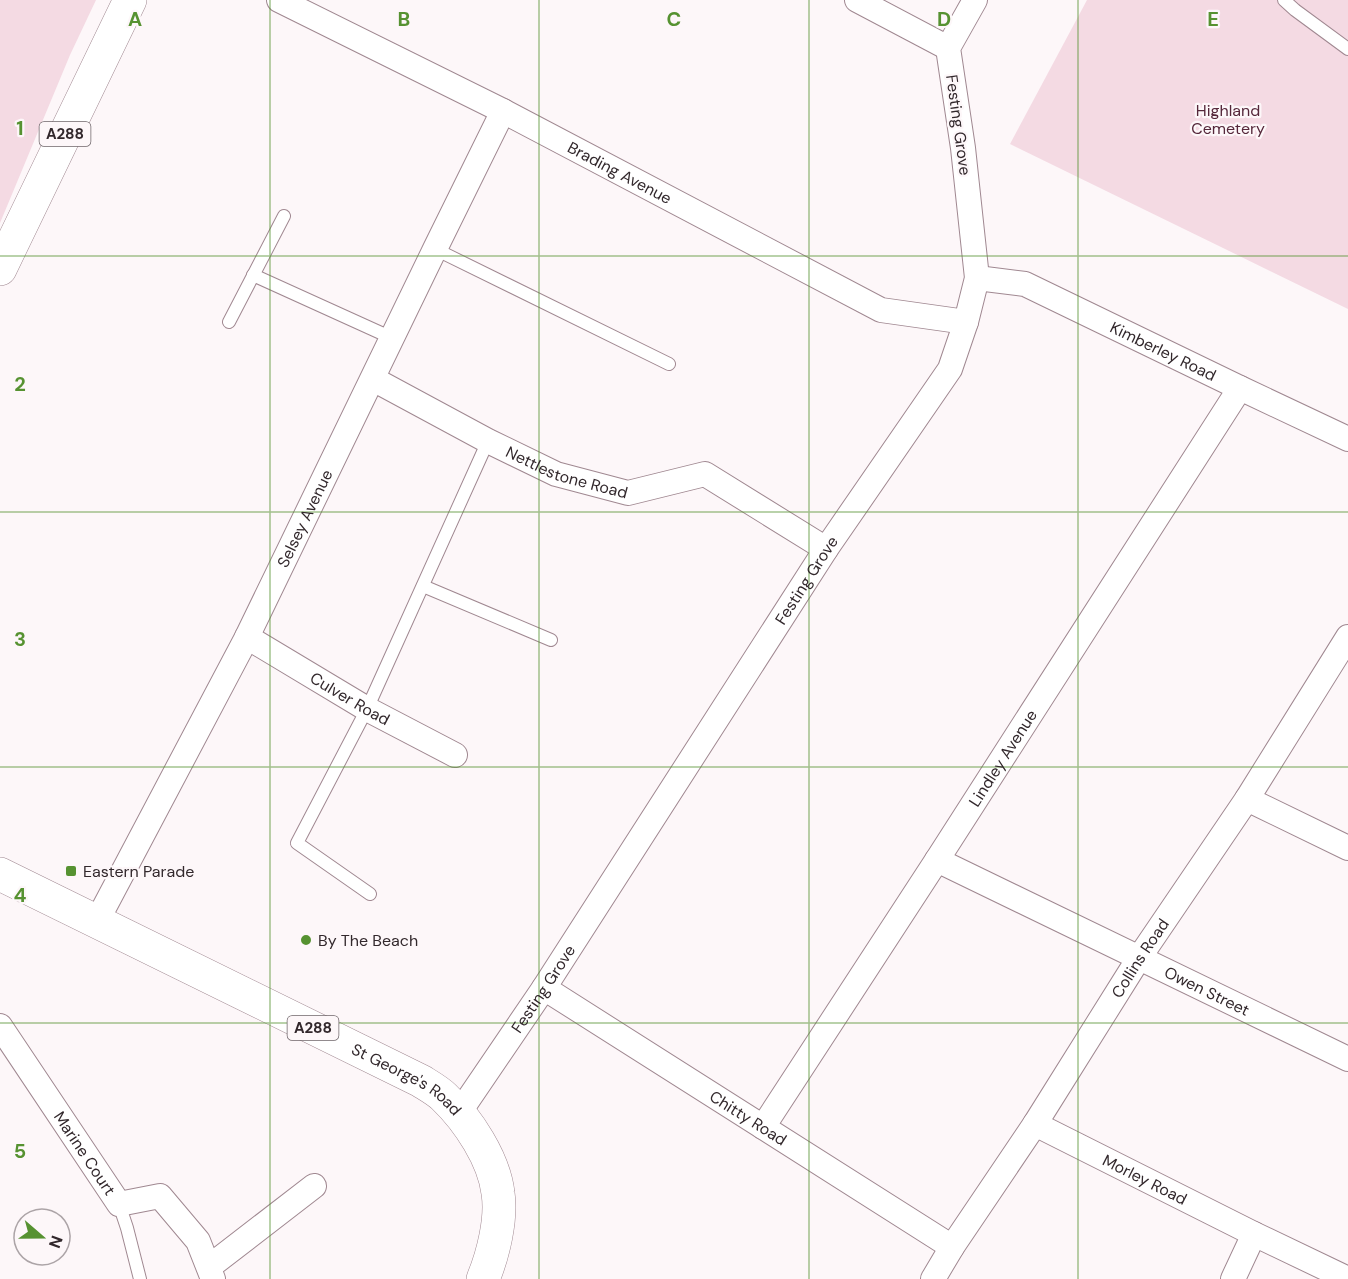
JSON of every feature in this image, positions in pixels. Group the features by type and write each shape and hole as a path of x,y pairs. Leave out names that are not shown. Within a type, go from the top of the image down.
{"main road":[{"name":"A288","path":"0,269 130,0"},
{"name":"St George's Road","path":"0,874 421,1081 443,1095 459,1113 481,1145 492,1169 498,1192 499,1218 489,1277"}],"street":[{"name":"Brading Avenue","path":"279,0 503,111 881,310 966,322"},
{"path":"857,0 948,48 975,0"},
{"name":"Festing Grove","path":"459,1113 544,988 826,549 950,369 966,322 977,278 963,148 948,48"},
{"name":"Selsey Avenue","path":"97,921 247,637 503,111"},
{"name":"Kimberley Road","path":"977,278 1025,284 1348,439"},
{"name":"Nettlestone Road","path":"373,379 488,441 556,474 628,493 705,474 826,549"},
{"name":"Lindley Avenue","path":"763,1127 1240,388"},
{"name":"Culver Road","path":"247,637 367,709 455,754"},
{"name":"Collins Road","path":"933,1279 1035,1124 1139,958 1247,799 1348,637"},
{"path":"1247,799 1348,848"},
{"name":"Owen Street","path":"937,860 1348,1059"},
{"name":"Chitty Road","path":"544,988 952,1247"},
{"name":"Marine Court","path":"0,1026 119,1204 160,1196 198,1241 211,1273 314,1186"},
{"name":"Morley Road","path":"1035,1124 1348,1279"},
{"path":"1233,1279 1254,1234"}],"lane":[{"path":"1284,0 1348,49"},
{"path":"229,322 284,216"},
{"path":"435,249 669,364"},
{"path":"254,275 392,338"},
{"path":"370,894 297,843 367,709 488,441"},
{"path":"423,586 551,640"},
{"path":"119,1204 140,1279"}],"green space":[{"path":"0,0 96,0 70,55 0,223"},
{"name":"Highland Cemetery","path":"1087,0 1348,0 1348,309 1010,144"}],"place":[{"name":"Eastern Parade","path":"71,871"},
{"name":"By The Beach","path":"306,940"}]}
